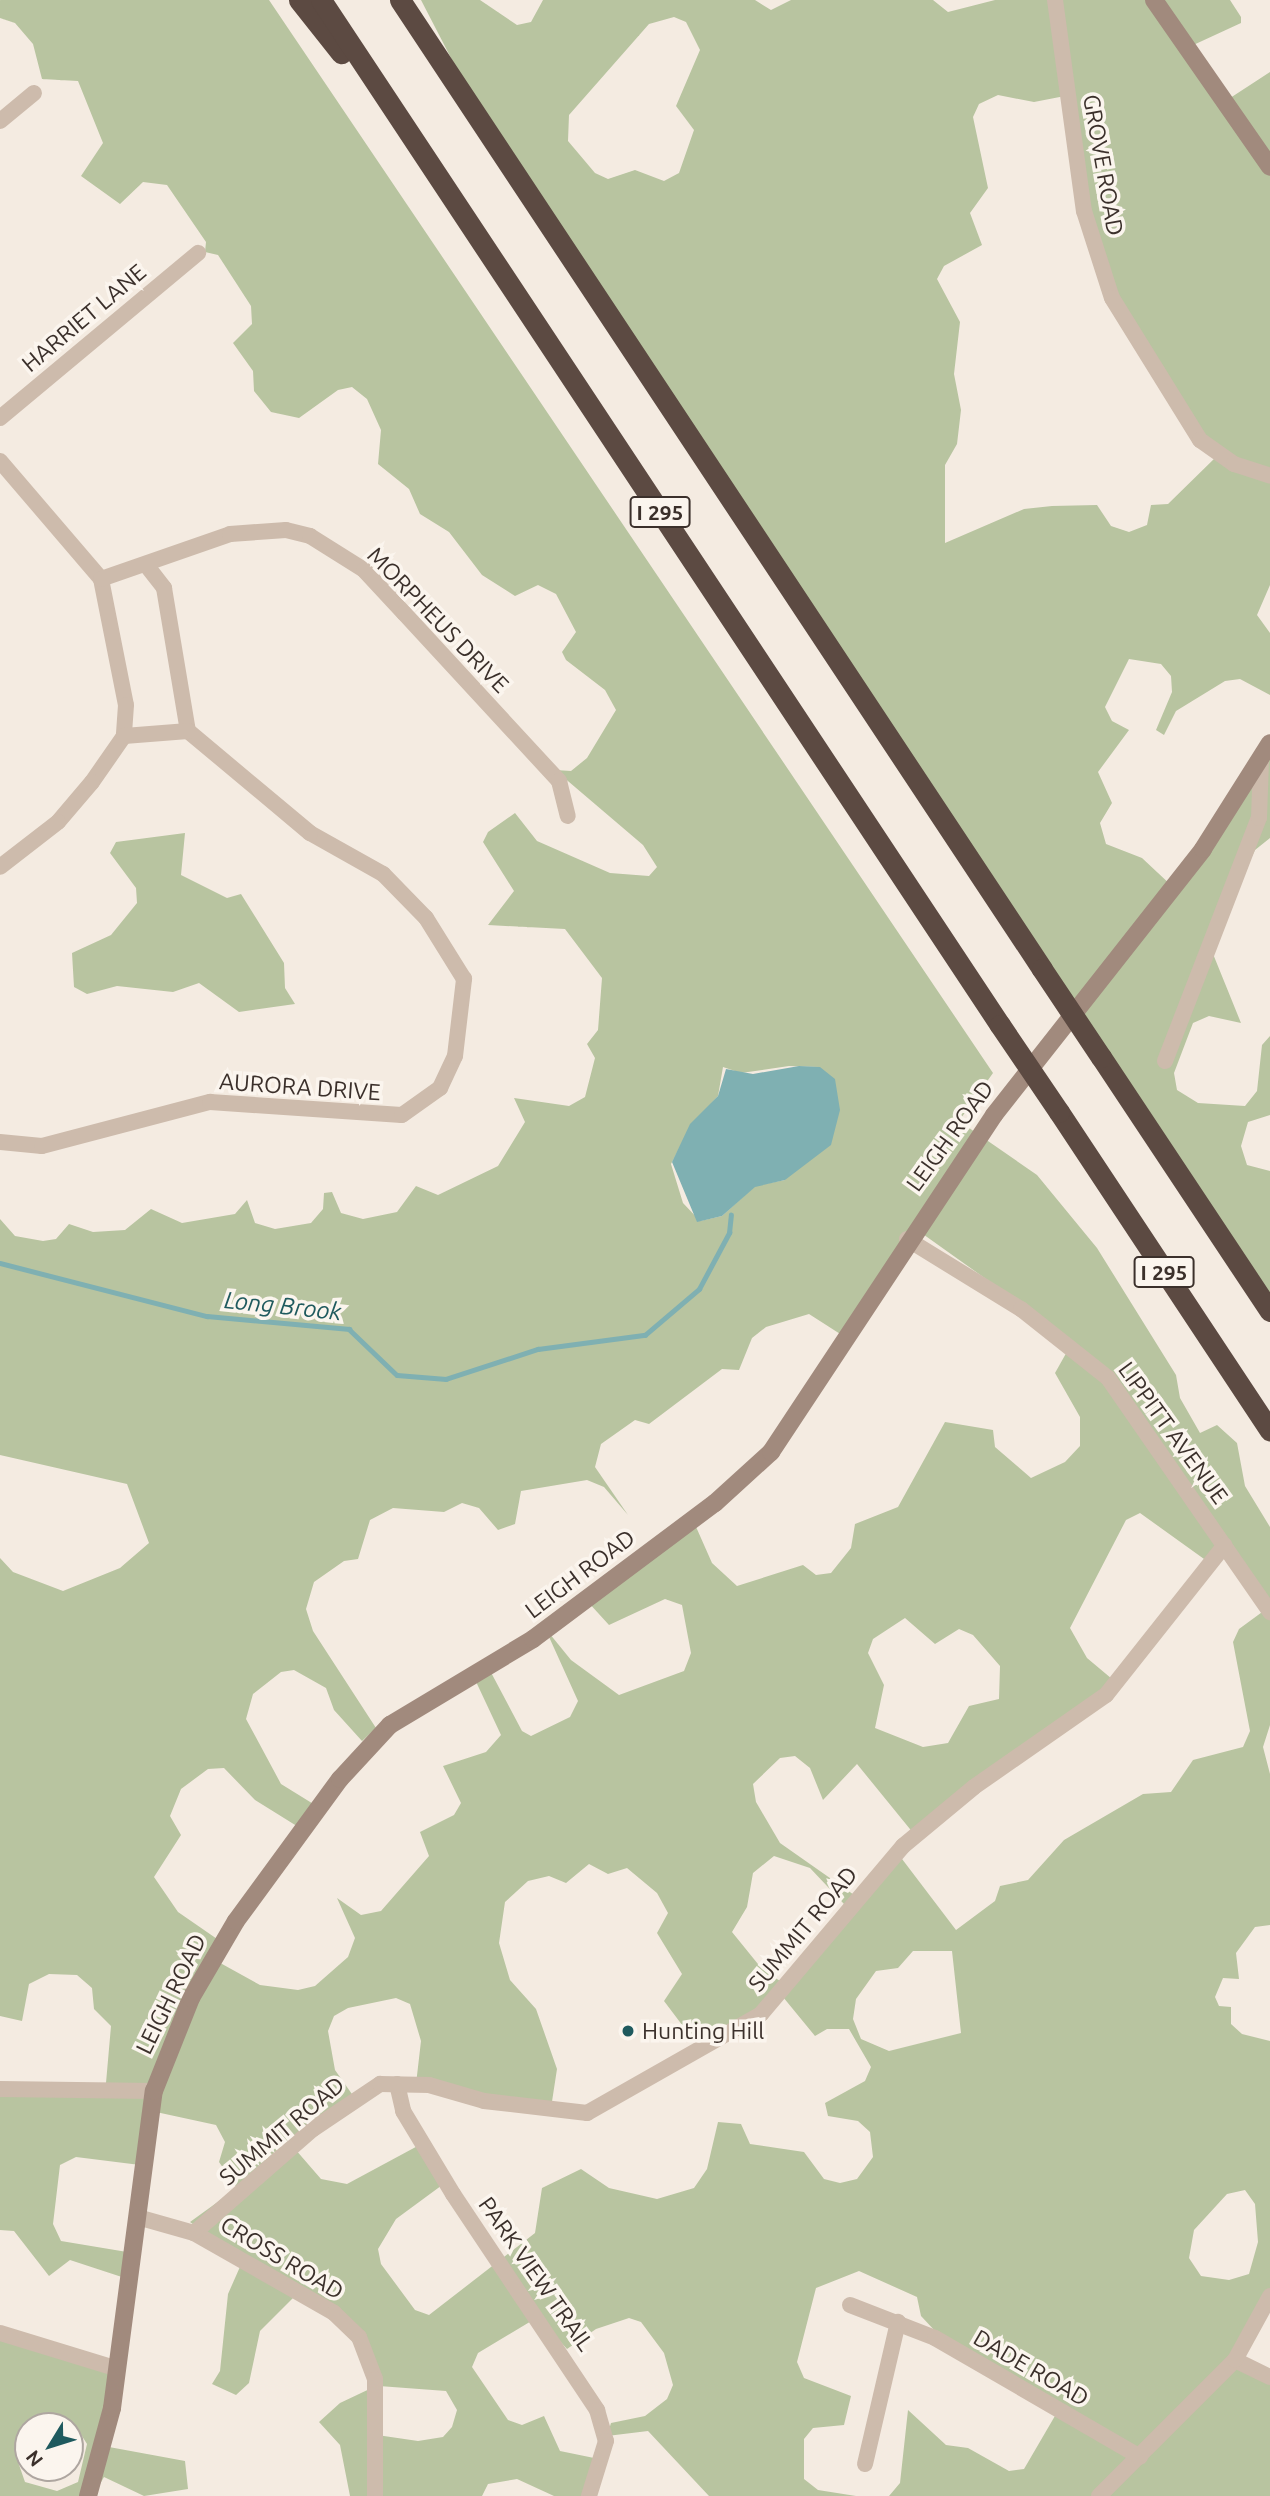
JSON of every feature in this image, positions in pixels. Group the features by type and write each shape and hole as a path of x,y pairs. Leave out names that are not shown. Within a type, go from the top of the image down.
{"highway":[{"path":"299,0 439,178"},
{"name":"I 295","path":"321,0 1270,1431"},
{"name":"I 295","path":"401,1 1270,1311"}],"street":[{"name":"GROVE ROAD","path":"1055,0 1084,211 1112,298 1143,356 1200,440 1234,464 1270,476"},
{"path":"1154,0 1270,167"},
{"path":"0,121 34,93"},
{"name":"HARRIET LANE","path":"0,418 198,253"},
{"path":"0,461 101,579 126,705 124,736 58,822 0,867"},
{"name":"MORPHEUS DRIVE","path":"147,566 202,542 258,529 310,536 339,553 363,570 559,781 568,816"},
{"path":"101,579 147,566 164,588 188,731 124,736"},
{"name":"AURORA DRIVE","path":"0,1142 42,1146 210,1102 402,1115 439,1088 455,1056 464,979 426,918 383,874 310,833 188,731"},
{"name":"LEIGH ROAD","path":"88,2496 118,2370 141,2218 154,2091 212,1958 363,1749 390,1725 533,1639 746,1477 799,1415 907,1239 994,1115 1203,849 1270,743"},
{"path":"1165,1061 1259,818 1261,761"},
{"name":"LIPPITT AVENUE","path":"907,1239 1021,1309 1098,1370 1225,1545 1270,1612"},
{"name":"SUMMIT ROAD","path":"194,2233 349,2101 380,2084 397,2084 587,2113 761,2014 903,1846 1106,1695 1225,1545"},
{"name":"PARK VIEW TRAIL","path":"397,2084 403,2111 453,2194 597,2410 606,2441 589,2496"},
{"path":"1,2088 154,2091"},
{"name":"CROSS ROAD","path":"141,2218 194,2233 334,2313 359,2337 375,2379 375,2496"},
{"path":"1099,2496 1235,2360 1270,2296"},
{"name":"DADE ROAD","path":"850,2305 898,2322 1140,2457"},
{"path":"865,2465 898,2322"},
{"path":"0,2333 118,2370"},
{"path":"1235,2360 1270,2377"}],"green space":[{"path":"0,0 269,0 993,1073 959,1121 1037,1175 1097,1248 1176,1375 1180,1398 1200,1433 1217,1425 1237,1443 1245,1486 1270,1527 1270,1725 1263,1747 1270,1774 1270,1925 1255,1927 1236,1953 1239,1979 1223,1978 1215,1997 1219,2006 1231,2007 1231,2024 1242,2034 1270,2041 1270,2305 1241,2355 1270,2374 1270,2496 889,2496 900,2483 908,2410 946,2445 968,2448 1009,2471 1024,2469 1059,2409 936,2332 921,2316 917,2297 859,2271 816,2288 797,2362 804,2378 851,2396 844,2425 813,2428 804,2439 804,2479 818,2490 856,2496 709,2496 648,2431 607,2436 611,2423 645,2416 667,2399 673,2385 664,2353 641,2322 629,2318 596,2329 567,2349 538,2317 478,2353 472,2367 508,2420 522,2425 544,2416 560,2451 599,2459 586,2496 554,2496 517,2479 488,2484 482,2496 350,2496 340,2445 319,2422 340,2403 378,2385 359,2330 302,2289 260,2331 249,2383 236,2395 212,2384 220,2371 228,2294 243,2260 190,2222 237,2188 219,2162 225,2142 216,2125 156,2112 148,2166 76,2157 60,2165 53,2224 61,2241 139,2254 134,2281 70,2260 49,2276 14,2231 0,2230 0,2095 106,2083 111,2026 94,2009 92,1988 77,1975 49,1974 29,1984 22,2021 0,2016 0,1558 13,1572 63,1591 120,1568 149,1543 127,1484 0,1455 0,1219 15,1236 43,1241 56,1239 69,1224 93,1232 125,1230 151,1209 182,1223 235,1214 247,1200 255,1223 275,1229 311,1223 323,1209 324,1193 332,1192 341,1213 363,1219 397,1212 416,1186 438,1195 498,1166 525,1122 514,1098 569,1106 585,1097 595,1058 587,1044 598,1030 602,978 565,929 488,925 514,891 483,842 488,832 515,813 537,841 610,873 649,876 657,867 643,845 555,770 571,771 587,758 616,710 605,690 566,660 562,652 576,632 556,594 538,585 515,596 482,575 449,532 420,514 409,489 378,464 381,430 367,399 352,387 338,390 299,418 271,412 254,391 253,371 233,343 252,324 251,306 218,255 205,252 206,242 167,185 143,182 120,204 81,176 103,143 78,81 42,79 33,44 15,23 0,18","holes":["789,1066 819,1067 785,1180 755,1186 722,1216 700,1221 683,1203 671,1164 690,1127 718,1096 723,1067 741,1073","920,1232 1073,1341 1055,1373 1080,1417 1080,1446 1065,1462 1031,1478 995,1447 993,1430 945,1422 898,1507 855,1524 851,1548 831,1573 816,1575 803,1565 737,1586 712,1563 693,1520 588,1602 609,1625 665,1599 682,1605 691,1653 684,1671 619,1695 571,1660 545,1628 578,1701 570,1717 531,1736 522,1731 486,1663 471,1671 501,1735 486,1752 443,1766 461,1803 454,1815 420,1832 429,1856 381,1911 361,1915 337,1898 355,1938 348,1957 315,1986 298,1990 260,1985 213,1959 220,1941 178,1912 154,1877 181,1835 170,1816 181,1789 208,1769 224,1768 255,1800 300,1828 315,1805 281,1784 246,1719 253,1694 281,1672 294,1670 326,1688 334,1710 362,1741 376,1728 313,1631 306,1609 314,1582 344,1561 358,1559 370,1520 393,1508 444,1512 462,1503 479,1508 498,1530 515,1524 521,1491 587,1480 604,1487 628,1515 595,1467 601,1444 635,1420 649,1424 722,1369 739,1370 752,1338 766,1327 809,1314 848,1339","1140,1513 1211,1564 1230,1547 1269,1607 1239,1629 1233,1642 1250,1731 1243,1747 1193,1760 1171,1792 1143,1794 1064,1840 1028,1880 1000,1886 995,1901 956,1930 899,1855 857,1897 780,1843 756,1802 753,1784 780,1758 795,1756 810,1768 823,1800 857,1764 914,1834 1118,1684 1087,1658 1070,1628 1126,1520","905,1618 935,1644 959,1629 973,1635 1000,1666 999,1699 969,1706 948,1743 923,1747 875,1728 884,1685 868,1653 873,1639","774,1856 810,1868 844,1904 789,1987 762,1969 732,1932 747,1907 753,1873","589,1864 608,1874 627,1868 657,1893 668,1913 657,1933 682,1974 664,2001 701,2050 783,1997 815,2036 827,2029 849,2029 871,2067 865,2081 825,2103 828,2116 858,2121 870,2132 873,2157 857,2179 840,2183 824,2179 804,2152 750,2144 741,2124 718,2122 707,2169 694,2188 657,2199 609,2188 581,2169 542,2188 535,2233 429,2315 415,2310 381,2264 378,2249 396,2219 449,2180 425,2142 347,2184 321,2179 295,2149 354,2097 335,2070 328,2031 334,2016 348,2008 396,1998 410,2004 421,2041 416,2084 551,2108 557,2069 536,2009 510,1980 499,1943 505,1902 528,1881 549,1876 566,1883","913,1951 952,1951 961,2033 889,2051 861,2039 853,2019 856,1999 876,1971 898,1968","1245,2190 1255,2204 1258,2242 1249,2274 1229,2280 1201,2276 1189,2258 1194,2230 1227,2194","379,2386 446,2391 457,2410 452,2427 443,2437 418,2441 377,2435"]},
{"path":"421,0 480,0 517,25 531,22 543,0 755,0 771,10 791,0 933,0 948,12 995,0 1230,0 1241,17 1241,23 1189,47 1224,102 1270,72 1270,585 1257,615 1270,633 1270,695 1240,679 1225,681 1176,711 1164,735 1156,730 1172,692 1171,676 1161,664 1129,659 1105,707 1112,721 1129,730 1098,772 1112,803 1100,823 1106,844 1142,858 1173,887 1270,749 1270,838 1255,850 1209,944 1241,1023 1209,1016 1193,1023 1174,1073 1177,1090 1198,1103 1245,1106 1257,1091 1262,1045 1270,1036 1270,1115 1248,1122 1241,1146 1247,1165 1270,1171 1270,1296 466,87","holes":["674,17 686,22 700,50 676,106 694,130 679,173 664,181 635,170 608,179 595,173 568,141 569,115 649,24","998,95 1034,102 1070,95 1087,210 1104,267 1157,369 1217,456 1168,504 1151,505 1147,525 1129,532 1111,526 1097,505 1052,506 1024,509 945,543 945,465 957,444 961,410 954,374 960,322 937,279 944,266 982,245 970,213 988,188 973,117 979,104"]},
{"path":"185,833 181,875 227,898 241,894 284,963 285,988 295,1004 239,1012 199,983 173,992 117,986 87,994 74,987 72,953 111,935 137,903 136,888 110,853 116,842"},
{"path":"0,2328 117,2365 109,2447 185,2461 188,2489 144,2496 104,2477 93,2496 0,2496"}],"water":[{"path":"799,1066 820,1067 835,1079 840,1110 831,1145 785,1180 755,1187 722,1216 697,1222 672,1162 690,1124 718,1096 726,1069 753,1074"}],"waterway":[{"name":"Long Brook","path":"0,1263 207,1316 349,1329 397,1375 446,1379 538,1349 645,1335 699,1289 729,1233 731,1215"}],"place":[{"name":"Hunting Hill","path":"628,2031"}]}
